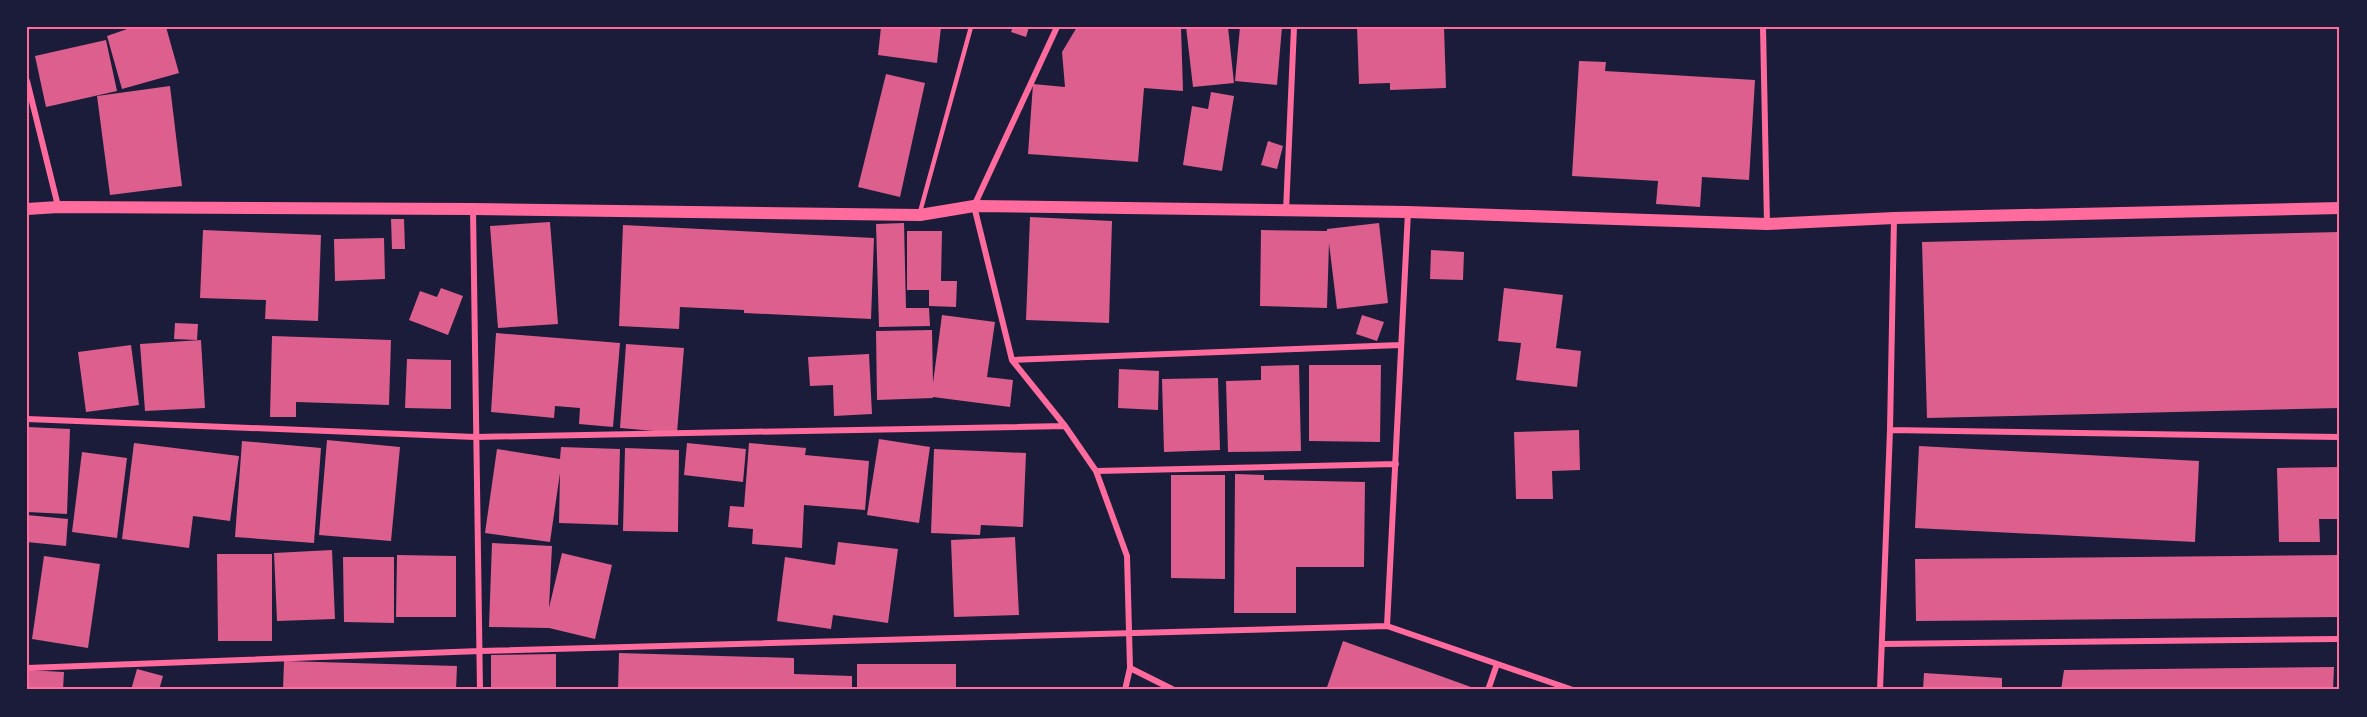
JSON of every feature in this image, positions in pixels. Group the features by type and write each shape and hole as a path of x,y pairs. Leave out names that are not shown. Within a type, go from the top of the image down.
{"main road":[{"path":"27,209 58,207 473,209 920,215 974,206 1408,212 1767,224 1894,218 2340,208"}],"street":[{"path":"1057,27 974,206 1012,360 1065,426 1096,471 1127,556 1130,668 1125,690"},
{"path":"1286,211 1293,27"},
{"path":"1763,27 1767,224"},
{"path":"27,81 58,207"},
{"path":"473,209 480,690"},
{"path":"1387,626 1408,212"},
{"path":"1880,690 1890,430 1894,218"},
{"path":"1012,360 1400,345"},
{"path":"27,419 475,437 1065,426"},
{"path":"1890,430 2340,437"},
{"path":"1096,471 1396,464"},
{"path":"27,668 480,651 1387,626 1573,690"},
{"path":"1882,644 2340,639"},
{"path":"1488,690 1497,664"},
{"path":"1130,668 1174,690"}],"lane":[{"path":"920,215 971,27"}],"building":[{"path":"133,27 166,27 179,73 122,89 107,36"},
{"path":"881,27 941,27 937,63 878,55"},
{"path":"1013,27 1029,27 1026,37 1011,32"},
{"path":"1077,27 1181,27 1183,91 1144,88 1138,162 1028,154 1033,84 1065,87 1062,52"},
{"path":"1186,27 1228,27 1234,83 1193,87"},
{"path":"1240,27 1282,27 1277,85 1235,81"},
{"path":"1357,27 1444,27 1446,88 1390,90 1390,83 1359,84"},
{"path":"106,40 117,91 46,107 35,56"},
{"path":"1579,61 1606,62 1605,71 1755,80 1749,180 1702,177 1700,207 1656,204 1658,181 1572,176"},
{"path":"886,74 925,83 900,197 858,187"},
{"path":"170,86 182,186 110,195 97,96"},
{"path":"1211,92 1234,96 1222,171 1183,165 1192,106 1208,109"},
{"path":"1268,141 1283,146 1277,169 1261,165"},
{"path":"1030,217 1112,221 1109,323 1026,320"},
{"path":"391,219 404,219 405,249 392,249"},
{"path":"550,222 558,324 498,328 490,226"},
{"path":"904,223 906,308 929,308 930,326 879,327 876,224"},
{"path":"1379,223 1388,303 1337,309 1329,243 1327,308 1260,306 1261,230 1327,231 1327,229"},
{"path":"623,225 874,238 871,319 744,313 744,310 680,307 679,329 619,326"},
{"path":"203,230 321,235 318,321 265,319 266,300 200,298"},
{"path":"907,231 942,231 941,281 957,281 956,307 929,306 929,290 907,290"},
{"path":"2340,232 2340,408 1927,418 1922,242"},
{"path":"384,238 385,279 335,281 334,239"},
{"path":"1431,250 1464,252 1463,280 1430,279"},
{"path":"441,288 463,296 448,335 409,320 420,291 437,297"},
{"path":"1504,288 1563,295 1556,348 1581,351 1577,387 1516,380 1521,343 1498,341"},
{"path":"942,315 995,322 987,377 1013,380 1010,407 933,397 877,400 876,331 932,330 933,383"},
{"path":"1362,315 1384,322 1377,341 1356,334"},
{"path":"175,323 198,324 197,340 174,339"},
{"path":"496,333 620,343 613,427 579,424 580,408 555,406 554,418 491,412"},
{"path":"272,336 391,340 389,405 296,402 296,417 270,417"},
{"path":"201,340 205,408 145,411 140,344"},
{"path":"626,344 684,348 677,433 620,428"},
{"path":"131,345 139,405 86,412 78,352"},
{"path":"869,354 872,414 834,416 833,385 810,386 808,357"},
{"path":"407,359 451,360 451,409 405,408"},
{"path":"1299,365 1301,451 1228,452 1226,381 1261,380 1261,366"},
{"path":"1309,365 1381,365 1380,442 1309,441"},
{"path":"1119,369 1159,371 1158,410 1118,408"},
{"path":"1218,378 1220,450 1164,452 1162,379"},
{"path":"27,427 70,429 67,514 27,512"},
{"path":"1579,430 1580,470 1552,471 1553,499 1516,499 1514,432"},
{"path":"879,439 930,447 919,523 867,515"},
{"path":"327,440 400,447 391,541 319,535"},
{"path":"242,441 321,448 314,543 235,537"},
{"path":"134,443 239,456 230,521 193,516 189,548 122,539"},
{"path":"687,443 746,449 743,482 684,475"},
{"path":"749,443 806,448 805,455 869,461 865,510 804,505 802,548 752,544 753,529 728,527 730,506 744,507"},
{"path":"1919,446 2199,461 2195,542 1915,528"},
{"path":"561,447 620,449 618,525 559,523 560,473 550,542 485,533 497,449 560,459"},
{"path":"625,448 679,450 678,532 623,531"},
{"path":"934,449 1026,453 1023,527 981,525 980,535 931,533"},
{"path":"82,452 127,458 117,538 72,532"},
{"path":"2340,467 2340,519 2319,519 2320,542 2279,542 2277,468"},
{"path":"1235,474 1264,475 1264,480 1365,482 1364,567 1296,567 1296,613 1234,613"},
{"path":"1171,475 1225,475 1225,579 1171,578"},
{"path":"27,515 68,519 66,546 27,542"},
{"path":"1015,537 1019,615 954,617 951,540"},
{"path":"838,542 898,549 888,623 833,615 831,629 777,621 785,557 835,565"},
{"path":"492,543 552,546 549,608 562,553 612,565 595,639 549,628 489,627"},
{"path":"332,550 335,619 277,621 274,553"},
{"path":"217,554 272,554 272,641 218,641"},
{"path":"397,555 456,556 456,617 396,617"},
{"path":"2340,555 2340,617 1916,621 1915,559"},
{"path":"44,556 100,564 88,648 32,639"},
{"path":"343,557 394,557 394,623 344,622"},
{"path":"1343,641 1471,687 1470,690 1326,690"},
{"path":"619,653 794,658 794,674 852,676 852,690 618,690"},
{"path":"556,654 556,690 491,690 491,655"},
{"path":"284,661 457,666 456,690 283,690"},
{"path":"857,664 956,664 956,690 857,690"},
{"path":"2334,667 2333,690 2061,690 2064,670"},
{"path":"137,669 163,676 159,690 131,690"},
{"path":"27,670 64,672 63,690 27,690"},
{"path":"1924,673 2002,678 2002,690 1923,690"}]}
